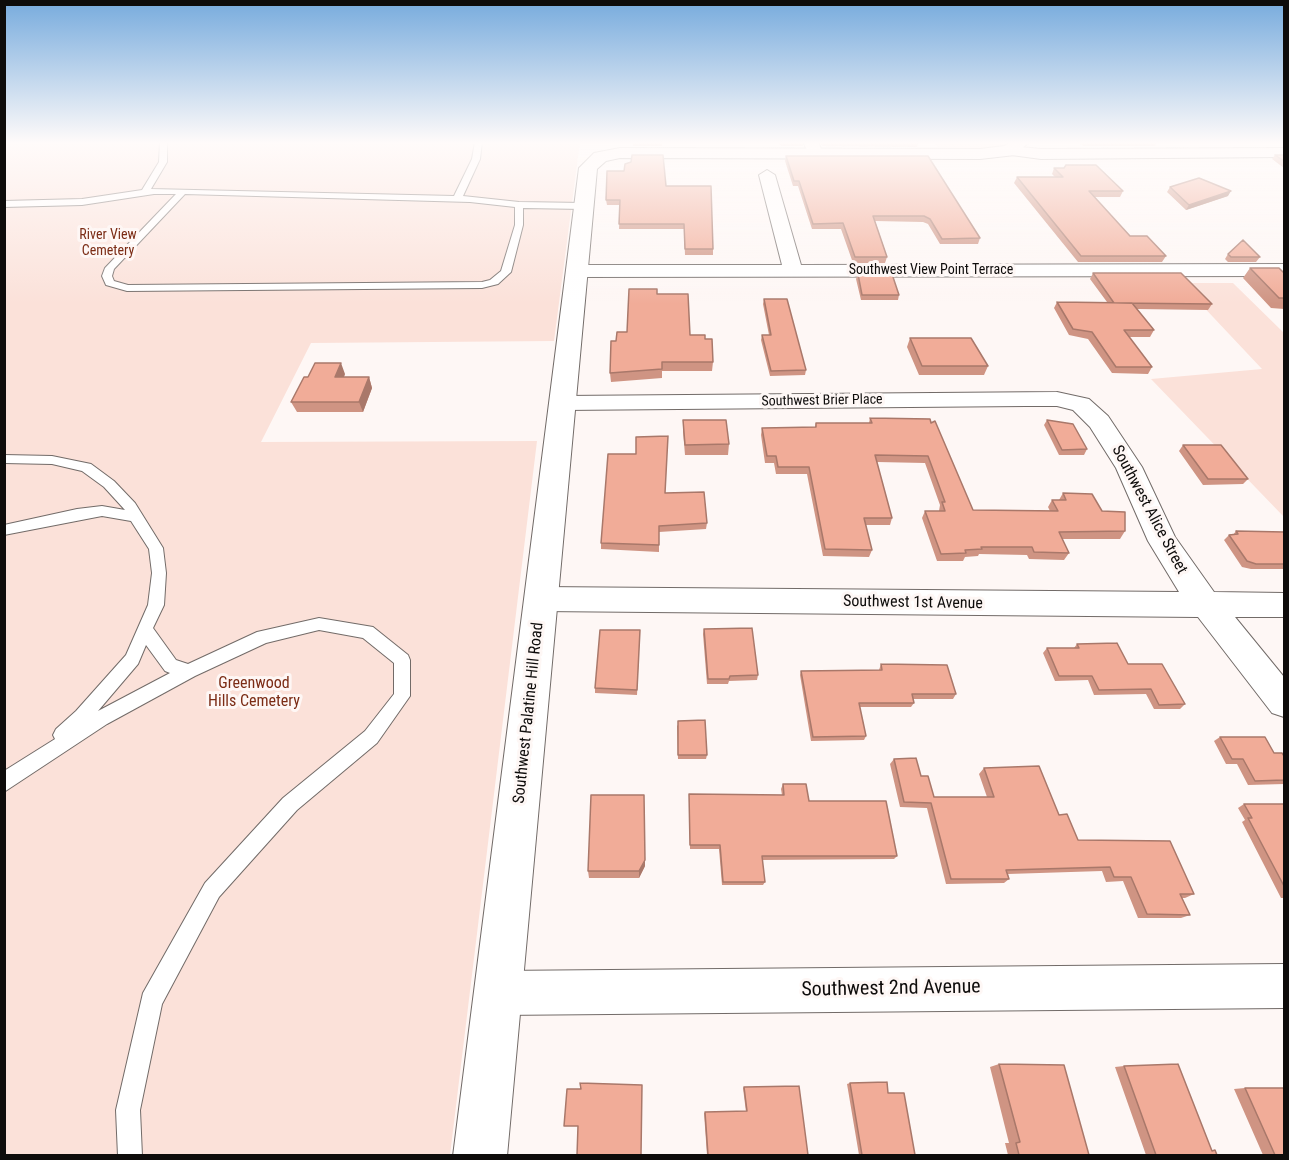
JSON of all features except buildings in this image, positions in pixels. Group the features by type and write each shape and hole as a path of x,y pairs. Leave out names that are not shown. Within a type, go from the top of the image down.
{"street":[{"name":"Southwest Palatine Hill Road","path":"480,1155 585,196"},
{"path":"773,196 793,271"},
{"name":"Southwest View Point Terrace","path":"578,271 1284,270"},
{"name":"Southwest Brier Place","path":"562,403 1026,399 1064,400 1081,404"},
{"name":"Southwest Alice Street","path":"1081,404 1091,411 1119,452 1162,541 1186,579 1284,702"},
{"name":"Southwest 1st Avenue","path":"541,599 1284,605"},
{"name":"Southwest 2nd Avenue","path":"498,993 1284,986"}],"lane":[{"path":"4,204 82,202 119,196"},
{"path":"179,196 110,268 106,276 110,284 127,288 482,285 494,282 506,272 519,225 519,205"},
{"path":"326,196 457,199 519,205 584,206"},
{"path":"4,459 52,460 86,466 109,484 130,506 156,548 159,573 156,605 132,659 82,717 11,778"},
{"path":"4,530 77,514 102,511 135,517"},
{"path":"11,778 101,718 189,671 263,637 319,624 367,632 402,660 402,696 371,737 290,804 212,890 151,1001 128,1110 130,1155"},
{"path":"145,628 155,646 171,666 189,671"}],"green space":[{"name":"Greenwood Hills Cemetery","path":"5,196 573,196 554,341 311,343 261,442 537,441 450,1155 5,1156"},
{"path":"1181,283 1233,283 1284,333 1284,517 1151,379 1262,369"}],"park label":[{"name":"River View Cemetery","path":"108,244"}]}
